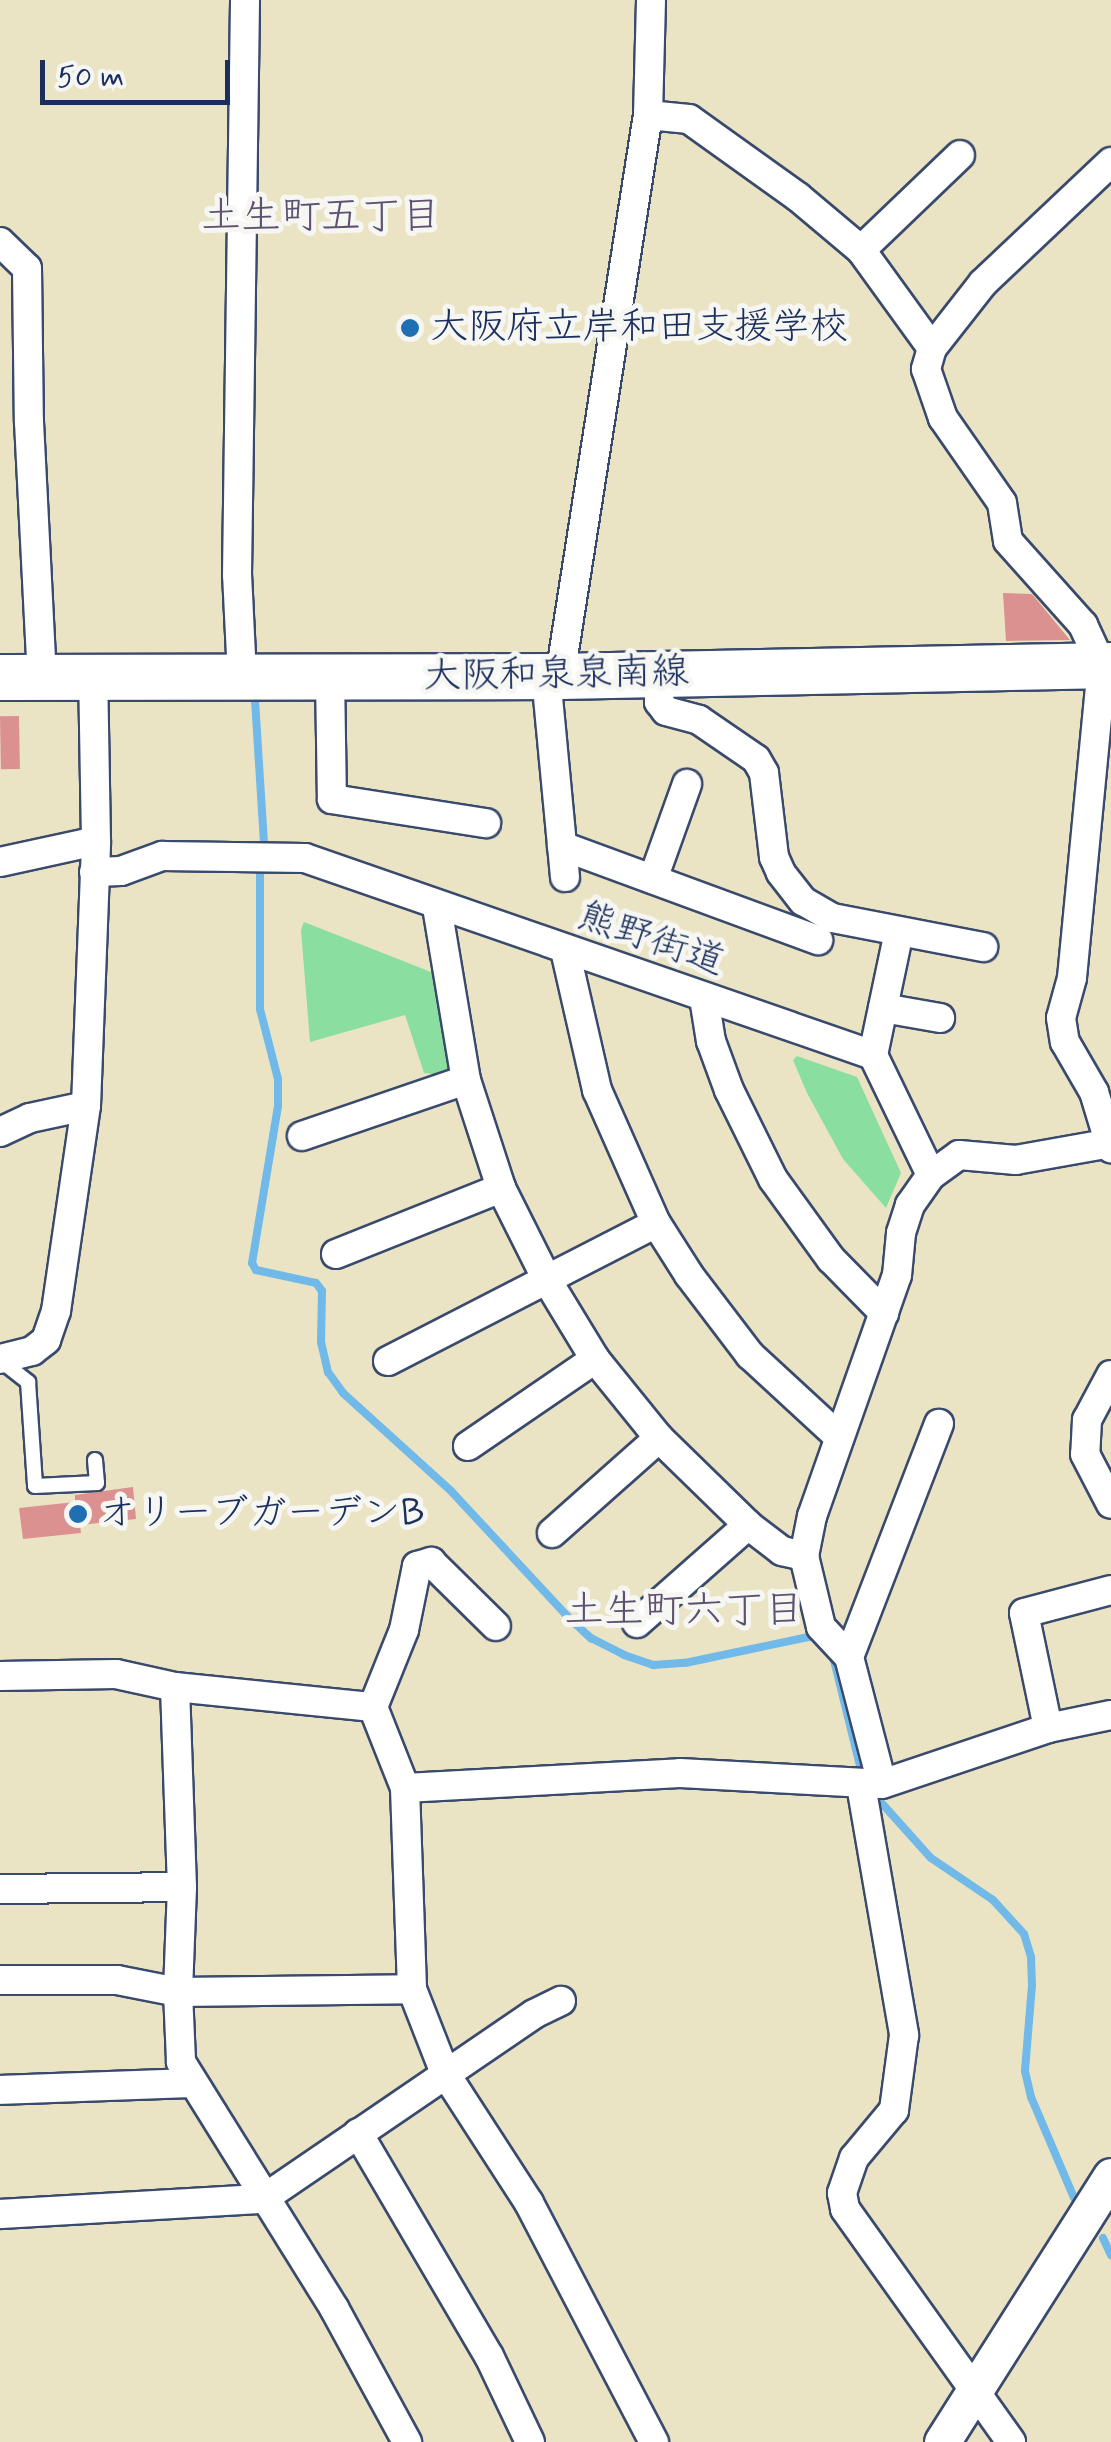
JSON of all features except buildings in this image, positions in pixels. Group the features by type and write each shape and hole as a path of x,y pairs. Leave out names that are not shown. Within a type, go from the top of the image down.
{"main road":[{"name":"大阪和泉泉南線","path":"21,676 553,676 1107,666"}],"street":[{"path":"242,676 237,575 246,0"},
{"path":"564,877 553,676 648,115 651,0"},
{"path":"648,115 689,119 798,197 861,250 932,348"},
{"path":"861,250 960,155"},
{"path":"849,1657 821,1627 804,1556 812,1516 884,1313 910,1205 931,1176 959,1155 1016,1160 1110,1145 1094,1092 1064,1042 1061,1018 1072,978 1107,666 1083,626 1008,541 1002,503 944,418 926,369 932,348 984,284 1111,162"},
{"path":"0,242 27,268 29,422 21,676"},
{"path":"659,674 658,702 666,712 682,720 699,720 756,759 764,772 774,857 781,873 804,901 832,918 984,947"},
{"path":"330,676 332,799 486,822"},
{"path":"0,1359 32,1351 46,1340 56,1311 86,1106 96,841 93,677"},
{"path":"653,879 686,784"},
{"path":"0,862 96,841"},
{"path":"562,846 818,940"},
{"name":"熊野街道","path":"94,872 121,871 162,856 274,854 305,858 872,1055"},
{"path":"438,907 466,1080 501,1188 547,1280 595,1359 658,1438 748,1525 782,1552 804,1556"},
{"path":"899,932 872,1055 931,1176"},
{"path":"565,950 597,1090 656,1223 688,1275 750,1355 839,1437"},
{"path":"704,998 711,1041 728,1090 773,1179 831,1259 884,1313"},
{"path":"883,1008 940,1018"},
{"path":"302,1136 466,1080"},
{"path":"0,1132 30,1118 86,1106"},
{"path":"336,1254 501,1188"},
{"path":"388,1361 656,1223"},
{"path":"468,1446 595,1359"},
{"path":"1111,1375 1088,1420 1085,1454 1111,1504"},
{"path":"939,1424 849,1657 871,1784 904,2035 894,2110 854,2158 842,2194 845,2209 1012,2442"},
{"path":"552,1533 658,1438"},
{"path":"638,1622 748,1525"},
{"path":"496,1626 432,1562 417,1566 404,1630 373,1707 405,1788 412,1989 445,2073 529,2203 654,2442"},
{"path":"1048,1728 1024,1613 1111,1590"},
{"path":"0,1676 116,1674 174,1687 373,1707"},
{"path":"174,1687 182,1886 178,1992 181,2062 334,2308 407,2442"},
{"path":"405,1788 680,1773 871,1784 1048,1728 1111,1715"},
{"path":"0,1889 182,1886"},
{"path":"0,1980 117,1980 178,1992 412,1989"},
{"path":"0,2214 263,2199 445,2073 560,2001"},
{"path":"0,2090 191,2082"},
{"path":"358,2133 480,2340 530,2442"},
{"path":"942,2442 1111,2176"}],"lane":[{"path":"0,1359 28,1382 36,1486 97,1483 95,1460"}],"green space":[{"path":"304,922 436,974 453,1068 436,1084 433,1074 424,1073 405,1015 310,1042 301,930"},
{"path":"797,1056 857,1077 901,1173 886,1208 843,1159 807,1093 793,1060"}],"waterway":[{"path":"255,700 264,843"},
{"path":"260,868 260,1009 278,1079 278,1106 252,1263 256,1270 316,1283 322,1291 321,1342 328,1372 343,1393 451,1491 591,1638 653,1665 685,1663 813,1636 819,1639"},
{"path":"832,1652 862,1774"},
{"path":"878,1799 931,1858 993,1900 1024,1934 1031,1957 1032,1985 1025,2071 1031,2097 1074,2198"},
{"path":"1103,2238 1111,2255"}],"place":[{"name":"大阪府立岸和田支援学校","path":"410,328"},
{"name":"オリーブガーデンB","path":"78,1514"}],"district":[{"name":"土生町五丁目","path":"321,217"},
{"name":"土生町六丁目","path":"684,1611"}]}
